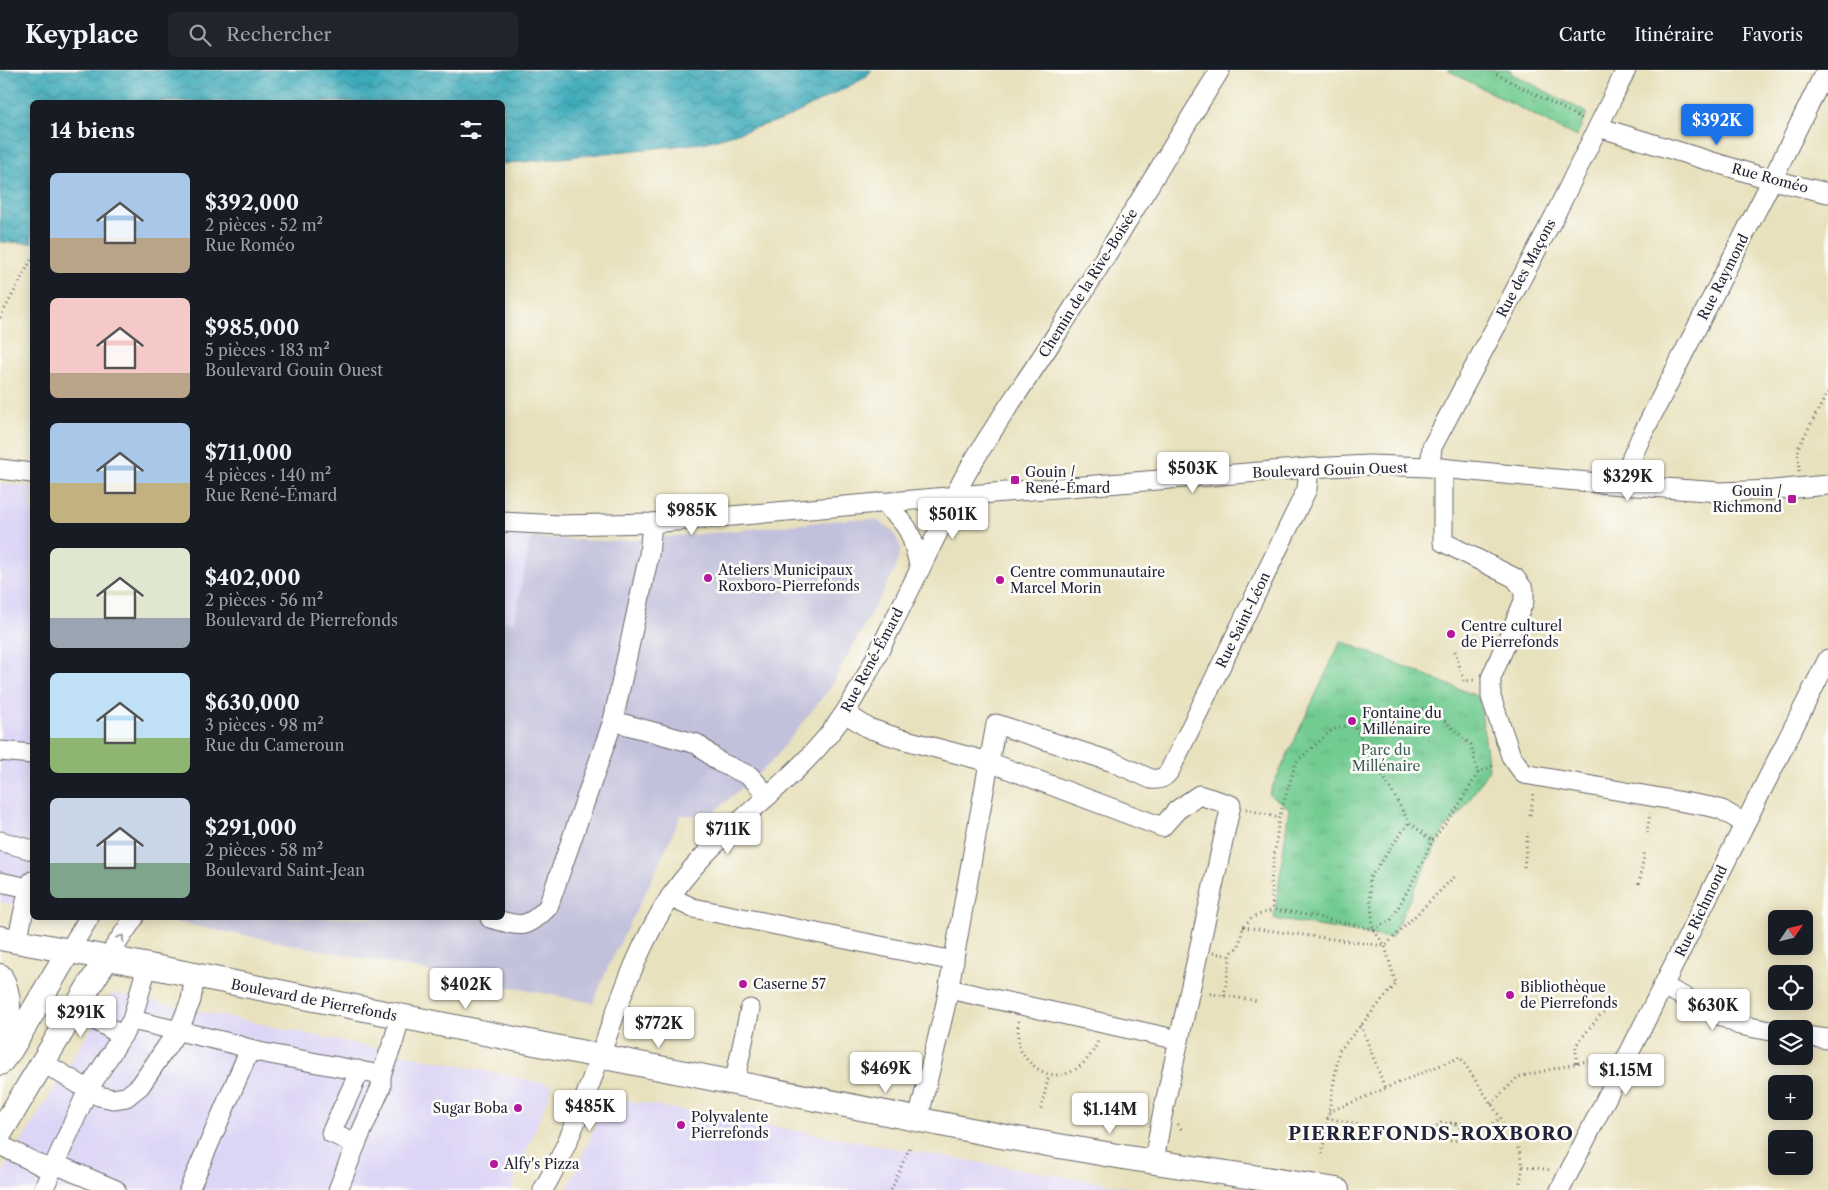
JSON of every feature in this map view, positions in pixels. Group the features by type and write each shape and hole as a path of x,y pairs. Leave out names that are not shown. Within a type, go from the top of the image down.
{"main road":[{"name":"Boulevard de Pierrefonds","path":"8,940 108,958 1006,1137 1337,1190"},
{"path":"0,1063 11,1049 68,952"},
{"path":"0,1133 42,1062 108,958"},
{"path":"0,976 6,992 8,1010 8,1023 0,1044"}],"street":[{"name":"Chemin de la Rive-Boisée","path":"955,496 987,439 1055,336 1220,70"},
{"name":"Rue des Maçons","path":"1626,70 1554,217 1432,447 1436,468 1443,542 1515,578 1524,590 1524,601 1491,678 1491,697 1511,756 1524,774 1712,807 1722,810 1744,823"},
{"name":"Rue Raymond","path":"1625,485 1628,466 1641,437 1826,70"},
{"name":"Rue Roméo","path":"1598,127 1772,180 1828,193"},
{"name":"Boulevard Gouin Ouest","path":"505,522 560,525 652,523 955,496 1309,468 1383,465 1720,492 1827,489"},
{"name":"Rue Saint-Léon","path":"989,762 996,724 1113,762 1151,779 1162,779 1170,770 1307,489 1309,468"},
{"path":"0,469 30,473"},
{"name":"Rue René-Émard","path":"543,1190 565,1146 614,1016 639,956 654,924 670,897 700,859 805,762 845,713 875,659 955,496"},
{"path":"882,502 899,517 909,530 914,541 920,568"},
{"path":"498,920 520,926 535,921 548,907 614,721 650,555 652,523"},
{"name":"Rue Richmond","path":"1560,1190 1828,659"},
{"path":"845,713 868,728 898,738 989,762 1162,827 1177,810 1199,795 1231,805 1161,1121 1154,1161"},
{"path":"614,721 697,744 719,762 750,776 768,796"},
{"path":"0,751 30,754"},
{"path":"918,1120 949,989 989,762"},
{"path":"0,841 30,849"},
{"path":"0,882 30,884"},
{"path":"8,940 30,886"},
{"path":"670,897 693,908 954,961"},
{"path":"68,952 87,920"},
{"path":"108,958 133,920"},
{"path":"44,1190 88,1090 132,1020 147,966"},
{"path":"42,1062 99,1096 113,1099 126,1097 140,1086 178,1030 191,1000 196,976"},
{"path":"1663,986 1739,1025 1768,1030"},
{"path":"949,989 1179,1040"},
{"path":"76,1008 122,1036"},
{"path":"734,1084 750,1009"},
{"path":"338,1190 381,1087 381,1075 400,1017"},
{"path":"132,1020 178,1030 259,1052 381,1075"},
{"path":"1813,1037 1828,1039"},
{"path":"189,1190 250,1049"},
{"path":"356,1144 331,1133 356,1079 358,1070"},
{"path":"0,1144 54,1168 116,1190"}],"path":[{"path":"1494,70 1496,74 1598,127"},
{"path":"0,318 30,262"},
{"path":"1800,477 1798,448 1828,392"},
{"path":"1455,651 1464,681"},
{"path":"1224,996 1231,953 1239,946 1243,927 1252,917 1273,910 1293,912 1373,929 1391,920 1411,885 1432,841 1457,808 1478,773 1471,746 1430,707 1392,713 1332,730 1296,762 1279,818 1271,882 1273,910"},
{"path":"1353,723 1409,822 1432,841"},
{"path":"1530,815 1535,788"},
{"path":"1647,833 1651,807"},
{"path":"1255,812 1279,818"},
{"path":"1322,1154 1339,1051 1396,984 1385,946 1373,929 1369,879 1409,822"},
{"path":"1524,867 1528,832"},
{"path":"1639,884 1645,850"},
{"path":"1385,946 1456,875"},
{"path":"1243,927 1385,946"},
{"path":"1205,993 1259,1001"},
{"path":"1576,1063 1576,1045 1602,1013 1607,1010"},
{"path":"1361,1024 1385,1088"},
{"path":"1018,1029 1018,1042 1022,1052 1038,1069 1049,1075 1070,1072 1080,1067 1093,1054 1098,1038 1103,1033"},
{"path":"1491,1104 1518,1077 1608,1056"},
{"path":"1328,1113 1460,1057 1500,1119 1516,1140 1523,1166 1520,1184"},
{"path":"1041,1109 1049,1075"},
{"path":"1327,1118 1376,1130 1400,1126 1414,1134 1425,1133 1444,1136 1448,1140 1454,1141 1461,1135 1460,1126 1451,1123"},
{"path":"1425,1133 1442,1123 1451,1123 1479,1130 1500,1119"},
{"path":"1444,1136 1444,1128 1451,1123"},
{"path":"891,1190 911,1144"},
{"path":"1523,1166 1550,1170"}],"shaded area":[{"path":"0,483 30,487 30,908 0,902"},
{"path":"851,519 876,520 892,530 901,547 895,570 830,688 770,764 709,816 681,815 609,965 593,1003 165,920 505,920 505,621 514,622 531,538 605,541 636,540"},
{"path":"505,535 531,538 514,623 505,621"},
{"path":"113,993 553,1085 511,1190 0,1190 0,1176"},
{"name":"Polyvalente Pierrefonds","path":"608,1097 922,1153 1147,1190 567,1190"}],"green space":[{"path":"1447,70 1511,70 1511,73 1587,113 1576,137"},
{"name":"Parc du Millénaire","path":"1341,641 1479,697 1489,769 1461,813 1443,831 1391,938 1274,919 1289,808 1269,794"}],"water":[{"path":"0,70 872,70 865,78 785,119 703,143 505,164 505,100 30,100 30,243 0,242"}],"place":[{"name":"Gouin / René-Émard","path":"1015,480"},
{"name":"Gouin / Richmond","path":"1792,499"},
{"name":"Ateliers Municipaux Roxboro-Pierrefonds","path":"708,578"},
{"name":"Centre communautaire Marcel Morin","path":"1000,580"},
{"name":"Centre culturel de Pierrefonds","path":"1451,634"},
{"name":"Fontaine du Millénaire","path":"1352,721"},
{"name":"Caserne 57","path":"743,984"},
{"name":"Bibliothèque de Pierrefonds","path":"1510,995"},
{"name":"Sugar Boba","path":"518,1108"},
{"name":"Polyvalente Pierrefonds","path":"681,1125"},
{"name":"Alfy's Pizza","path":"494,1164"}],"district":[{"name":"PIERREFONDS-ROXBORO","path":"1431,1133"}]}
